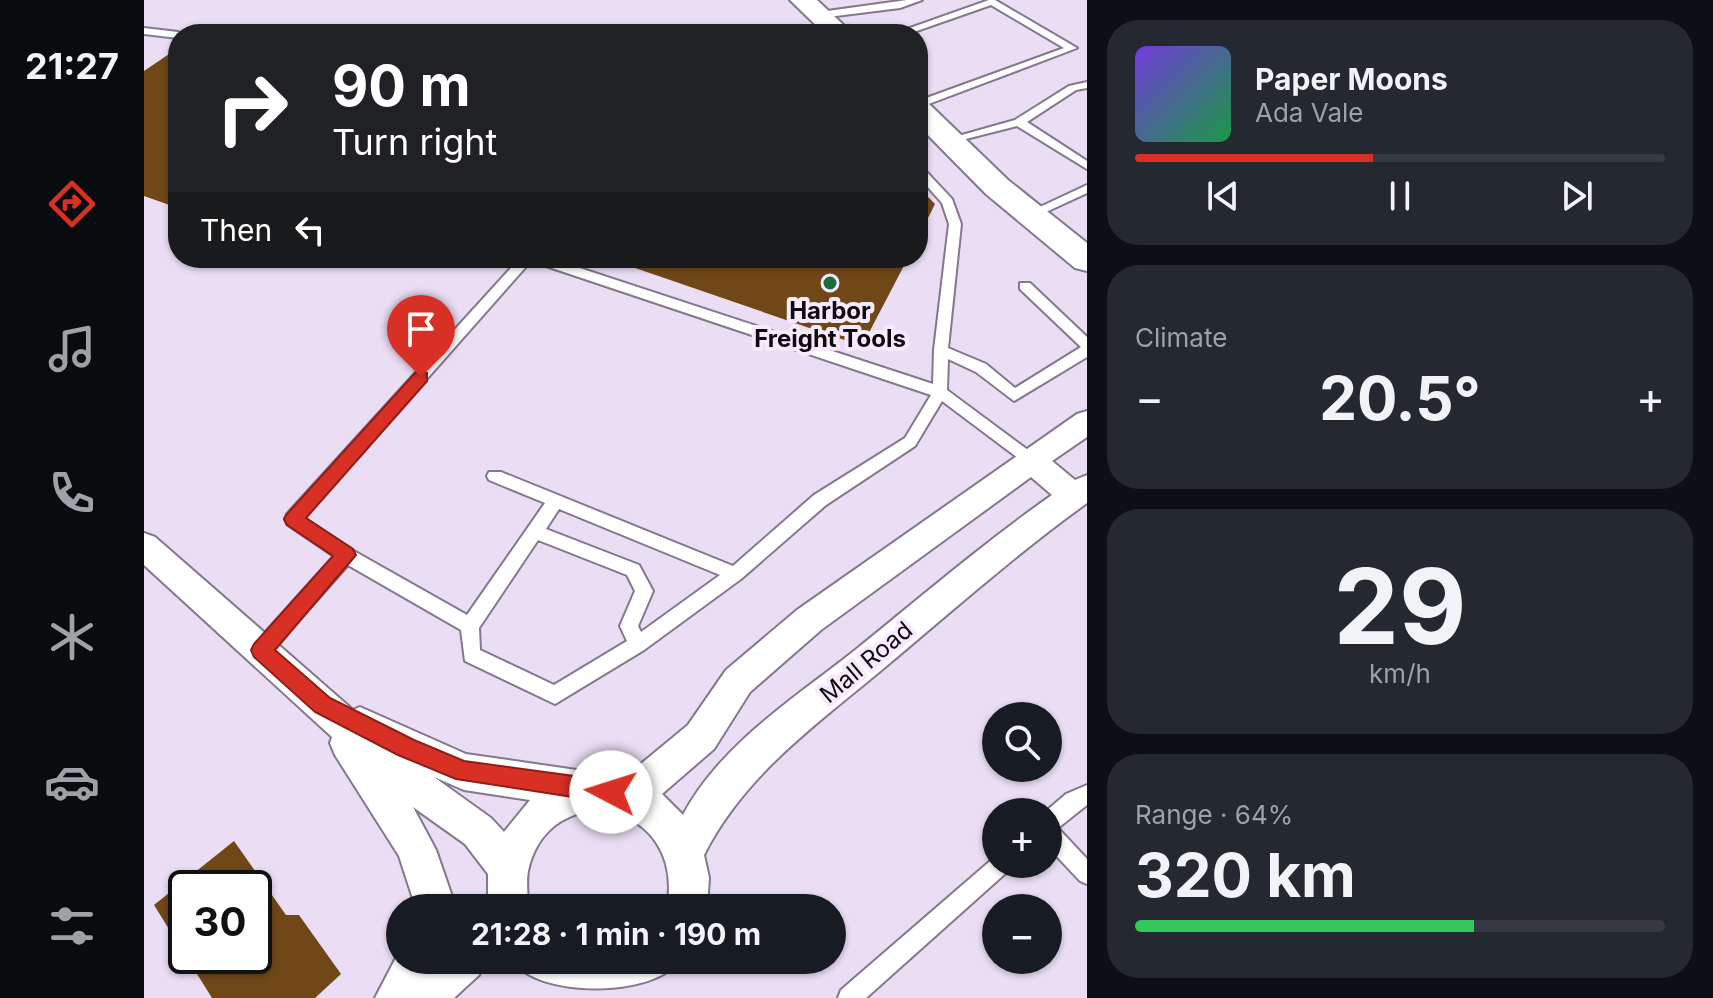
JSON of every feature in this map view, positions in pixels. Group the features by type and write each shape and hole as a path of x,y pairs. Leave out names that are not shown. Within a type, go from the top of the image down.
{"main road":[{"path":"811,8 829,24"},
{"path":"928,117 1031,214 1087,260"}],"street":[{"path":"630,797 701,737 738,681 809,620 1087,422"},
{"name":"Mall Road","path":"685,852 697,823 737,770 1005,545 1080,491 1031,460"},
{"path":"144,546 403,777 478,831 508,867"},
{"path":"322,705 406,748 464,772 630,797 662,819 685,852 688,894"},
{"path":"322,705 388,803 431,880 434,894"},
{"path":"505,894 508,867 525,829 555,803 592,792"},
{"path":"396,998 409,974"},
{"path":"424,998 449,974"},
{"path":"561,991 603,986 628,980 637,974"}],"lane":[{"path":"866,0 881,8"},
{"path":"811,8 881,8 917,0"},
{"path":"927,24 992,2 1072,48 928,103"},
{"path":"144,31 168,34"},
{"path":"950,140 1019,122 1073,88 1087,85"},
{"path":"1019,122 1087,166"},
{"path":"556,501 470,626 471,655 555,695 638,644 735,574 820,500 910,442 940,392 941,350 955,224 948,202 928,180"},
{"path":"1031,214 1087,189"},
{"path":"470,626 346,555 293,519 518,268"},
{"path":"565,268 940,392 1031,460"},
{"path":"941,350 981,368 1014,396 1087,347 1025,286"},
{"path":"495,476 735,574"},
{"path":"535,532 633,570 644,591 629,626 638,644"},
{"path":"261,650 346,555"},
{"path":"1062,811 1087,795"},
{"path":"1062,847 1087,874"},
{"path":"849,998 985,878"}],"building":[{"path":"168,55 168,204 144,196 144,71"},
{"path":"928,197 935,204 928,218"},
{"name":"Harbor Freight Tools","path":"635,268 903,268 862,346"},
{"path":"234,841 254,870 198,870"},
{"path":"168,894 168,927 154,905"},
{"path":"272,895 286,915 299,915 341,974 315,998 212,998 197,974 272,974"}],"place":[{"name":"Harbor Freight Tools","path":"830,283"}],"route":[{"path":"421,377 293,519 346,555 261,650 322,705 406,748 464,772 592,792 611,792"}]}
